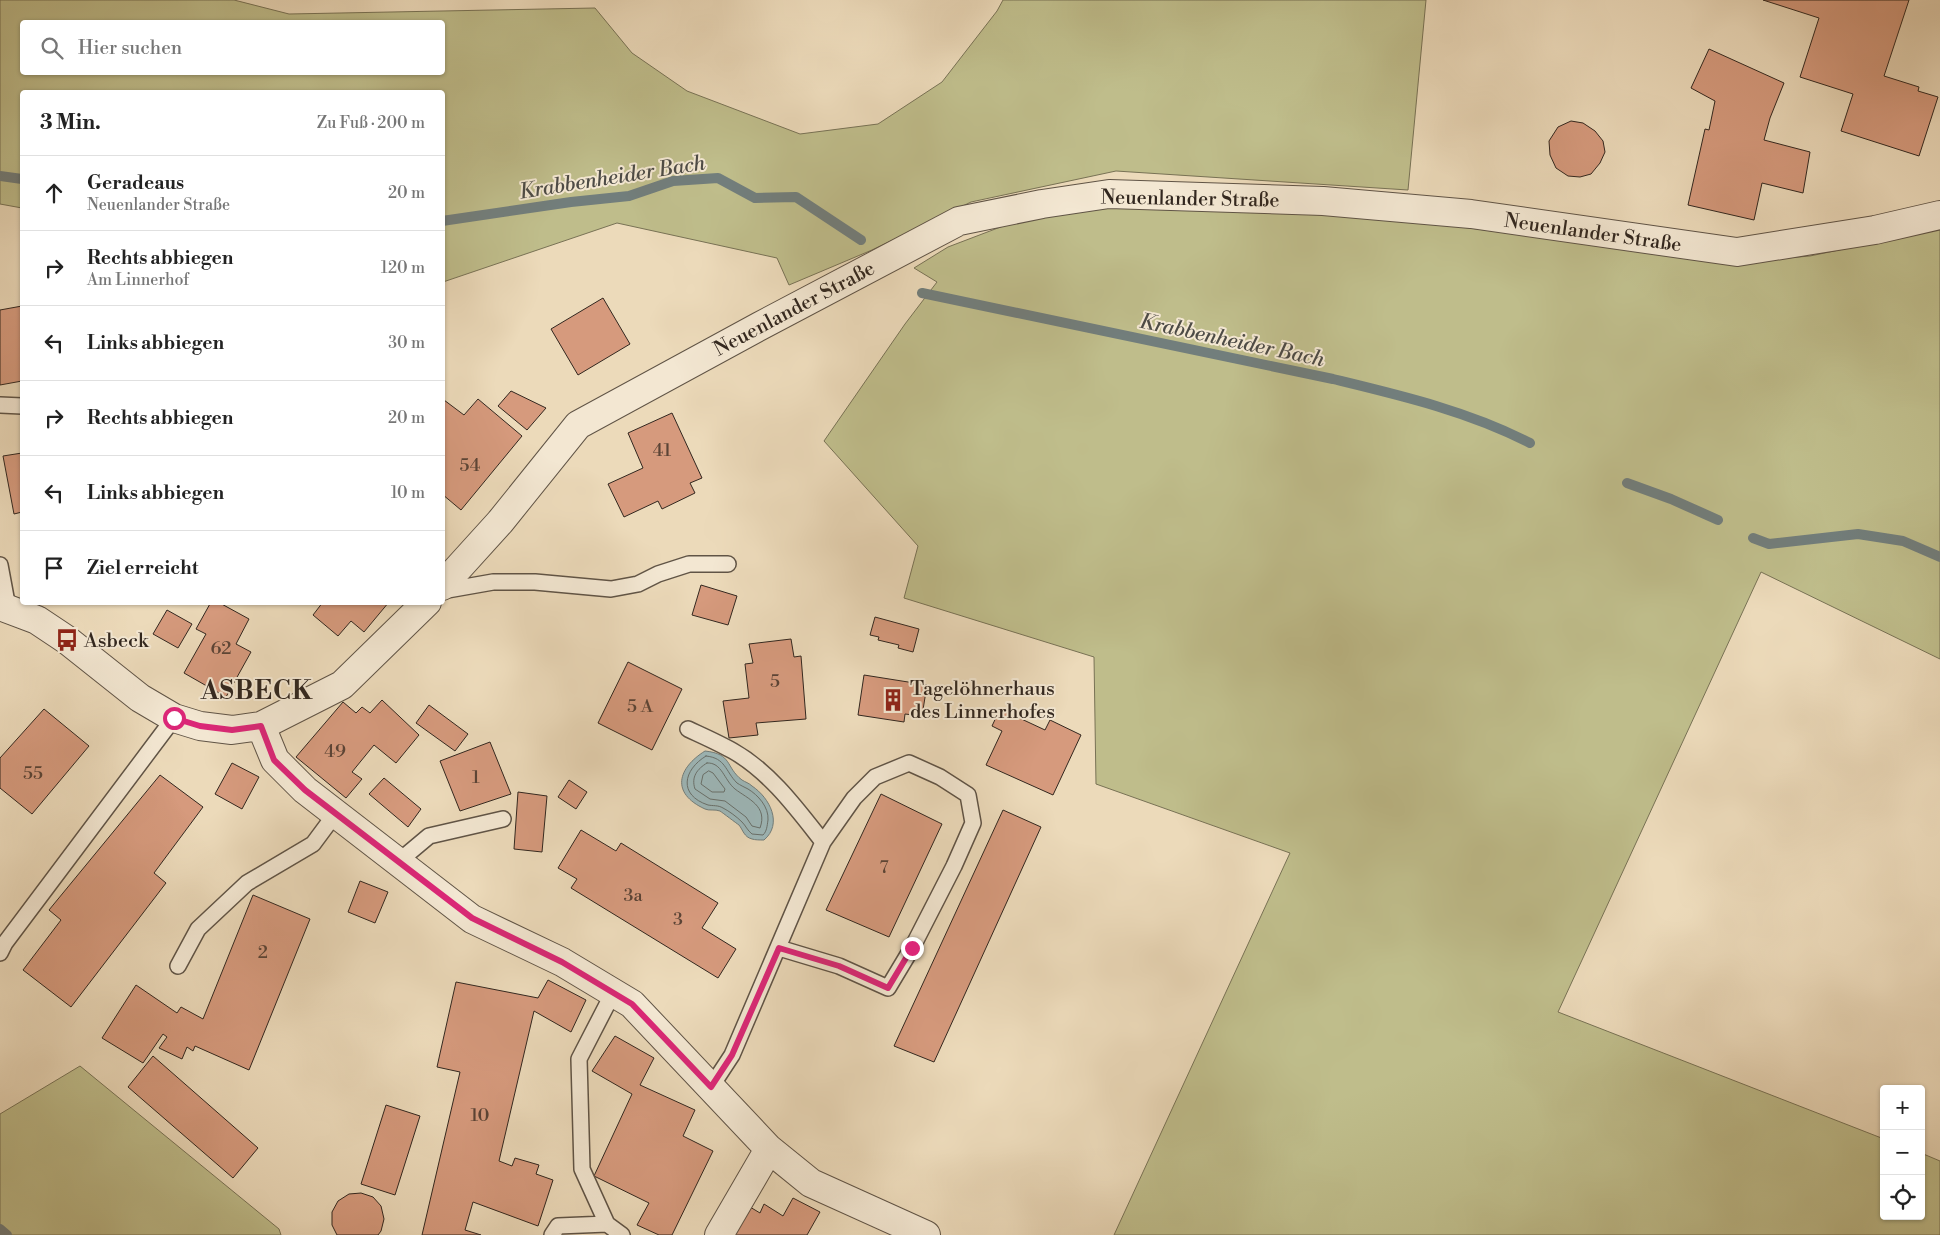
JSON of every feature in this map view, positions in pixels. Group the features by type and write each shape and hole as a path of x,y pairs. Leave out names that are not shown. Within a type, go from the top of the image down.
{"street":[{"name":"Neuenlander Straße","path":"445,583 500,522 578,425 959,221 1042,204 1109,194 1323,201 1471,214 1737,252 1875,230 1940,215"},
{"path":"4,607 37,620 67,640 140,698 174,718 200,726 232,730 261,726 342,685 424,605"},
{"path":"261,726 274,760 305,790 472,918 562,962 632,1004 770,1149 811,1183 926,1235"},
{"path":"719,1235 770,1149"}],"lane":[{"path":"0,406 20,406"},
{"path":"445,590 493,582 535,582 611,589 638,584 658,574 689,564 728,564"},
{"path":"0,565 4,607"},
{"path":"0,953 5,943 174,718"},
{"path":"688,729 734,751 762,772 792,803 823,842"},
{"path":"711,1087 732,1055 823,842 854,798 875,777 909,763 940,777 968,795 973,823 954,866 912,948 888,988 839,966 779,948"},
{"path":"178,966 198,929 247,883 313,844 336,813"},
{"path":"398,862 429,836 503,819"},
{"path":"613,993 579,1059 582,1168 607,1224 622,1235"},
{"path":"552,1235 558,1226 607,1224"}],"shaded area":[{"path":"0,0 234,0 289,14 595,8 632,53 687,91 800,134 878,124 942,82 997,11 1003,0 1426,0 1408,190 1116,171 971,202 872,250 789,285 777,258 617,223 445,281 445,90 20,90 20,208 0,204"},
{"path":"1185,205 1332,213 1470,228 1637,251 1740,262 1810,256 1940,229 1940,659 1761,572 1558,1012 1880,1137 1880,1220 1925,1220 1925,1155 1940,1161 1940,1235 1114,1235 1290,853 1096,784 1094,657 904,598 918,546 824,441 905,324 937,282 914,268 948,247 1011,223 1093,208"},
{"path":"80,1066 279,1229 281,1235 0,1235 0,1114"}],"water":[{"path":"705,751 725,758 737,775 758,791 769,804 772,812 773,826 770,834 764,840 749,838 739,825 720,811 705,809 686,796 682,788 684,773 689,765"}],"building":[{"path":"1763,0 1909,0 1884,76 1919,87 1918,91 1938,97 1919,156 1841,131 1853,94 1800,77 1819,18"},
{"path":"1709,49 1784,83 1770,118 1764,140 1810,152 1803,193 1762,183 1754,220 1688,205 1705,129 1709,130 1715,101 1691,88"},
{"path":"1571,121 1583,123 1595,131 1603,141 1605,152 1600,163 1591,174 1580,177 1568,176 1556,168 1550,155 1549,141 1558,127"},
{"path":"603,298 630,344 578,375 551,329"},
{"path":"20,306 20,381 0,385 0,310"},
{"path":"511,391 546,408 527,430 498,406"},
{"path":"478,399 522,436 461,510 445,497 445,401 464,415"},
{"path":"672,413 702,478 690,483 695,493 662,509 658,501 624,517 608,484 643,468 628,433"},
{"path":"20,453 20,512 14,514 3,456"},
{"path":"701,585 737,596 728,625 692,615"},
{"path":"209,605 223,605 249,619 236,644 251,652 226,697 184,673 206,634 196,629"},
{"path":"321,605 386,605 364,632 351,621 338,636 313,615"},
{"path":"167,610 192,624 178,648 153,634"},
{"path":"875,617 919,629 913,652 898,648 899,645 878,640 879,637 870,635"},
{"path":"791,639 794,657 801,656 806,719 756,723 758,735 729,738 723,701 749,698 745,664 753,663 749,644"},
{"path":"628,662 682,689 652,750 598,723"},
{"name":"Tagelöhnerhaus des Linnerhofes","path":"864,675 927,685 922,716 905,714 904,722 858,715"},
{"path":"382,700 419,735 396,763 374,745 352,772 362,779 346,798 296,757 343,702 356,713 362,707 370,713"},
{"path":"429,705 468,734 455,751 416,723"},
{"path":"44,709 89,746 32,814 0,788 0,758"},
{"path":"1000,709 1045,730 1050,720 1081,735 1053,795 986,765 1002,731 992,726"},
{"path":"490,742 511,794 460,811 440,761"},
{"path":"232,763 259,777 242,809 215,794"},
{"path":"160,775 203,807 154,873 166,883 71,1007 23,970 61,920 49,910"},
{"path":"384,778 421,809 408,827 369,794"},
{"path":"569,780 587,792 576,809 558,797"},
{"path":"518,792 547,796 542,852 514,849"},
{"path":"881,794 942,824 889,937 826,910"},
{"path":"1003,810 1041,827 934,1062 894,1046"},
{"path":"581,830 616,851 621,843 718,903 702,928 736,949 718,978 571,888 577,879 558,868"},
{"path":"360,881 388,892 375,923 348,912"},
{"path":"253,895 310,919 249,1070 195,1046 193,1051 187,1047 182,1059 159,1048 167,1037 163,1034 143,1063 102,1038 136,985 177,1013 181,1007 203,1019"},
{"path":"548,980 586,1000 571,1032 534,1011 499,1161 512,1166 515,1158 539,1165 536,1174 553,1180 538,1226 473,1202 465,1230 481,1235 422,1235 460,1072 437,1067 456,982 538,998"},
{"path":"615,1036 654,1058 640,1085 695,1110 683,1136 713,1151 672,1235 659,1235 637,1225 649,1203 594,1176 632,1094 592,1071"},
{"path":"153,1056 258,1148 233,1178 128,1087"},
{"path":"386,1105 420,1116 395,1195 361,1184"},
{"path":"361,1193 373,1197 381,1206 384,1219 381,1231 378,1235 337,1235 332,1225 332,1212 338,1201 349,1194"},
{"path":"793,1198 820,1212 807,1235 729,1235 745,1204 760,1213 764,1204 783,1216"}],"waterway":[{"name":"Krabbenheider Bach","path":"0,176 20,179"},
{"name":"Krabbenheider Bach","path":"445,221 571,202 629,196 673,181 718,178 755,198 796,197 861,240"},
{"name":"Krabbenheider Bach","path":"922,293 1358,385 1458,413 1530,443"},
{"name":"Krabbenheider Bach","path":"1627,483 1671,499 1718,520"},
{"name":"Krabbenheider Bach","path":"1753,538 1769,544 1858,534 1903,541 1940,557"},
{"path":"0,1229 7,1235"}],"place":[{"name":"Asbeck","path":"67,640"},
{"name":"Tagelöhnerhaus des Linnerhofes","path":"893,700"}],"district":[{"name":"ASBECK","path":"257,690"}],"route":[{"path":"174,718 200,726 232,730 261,726 274,760 305,790 472,918 562,962 632,1004 711,1087 732,1055 779,948 839,966 888,988 912,948"}]}
